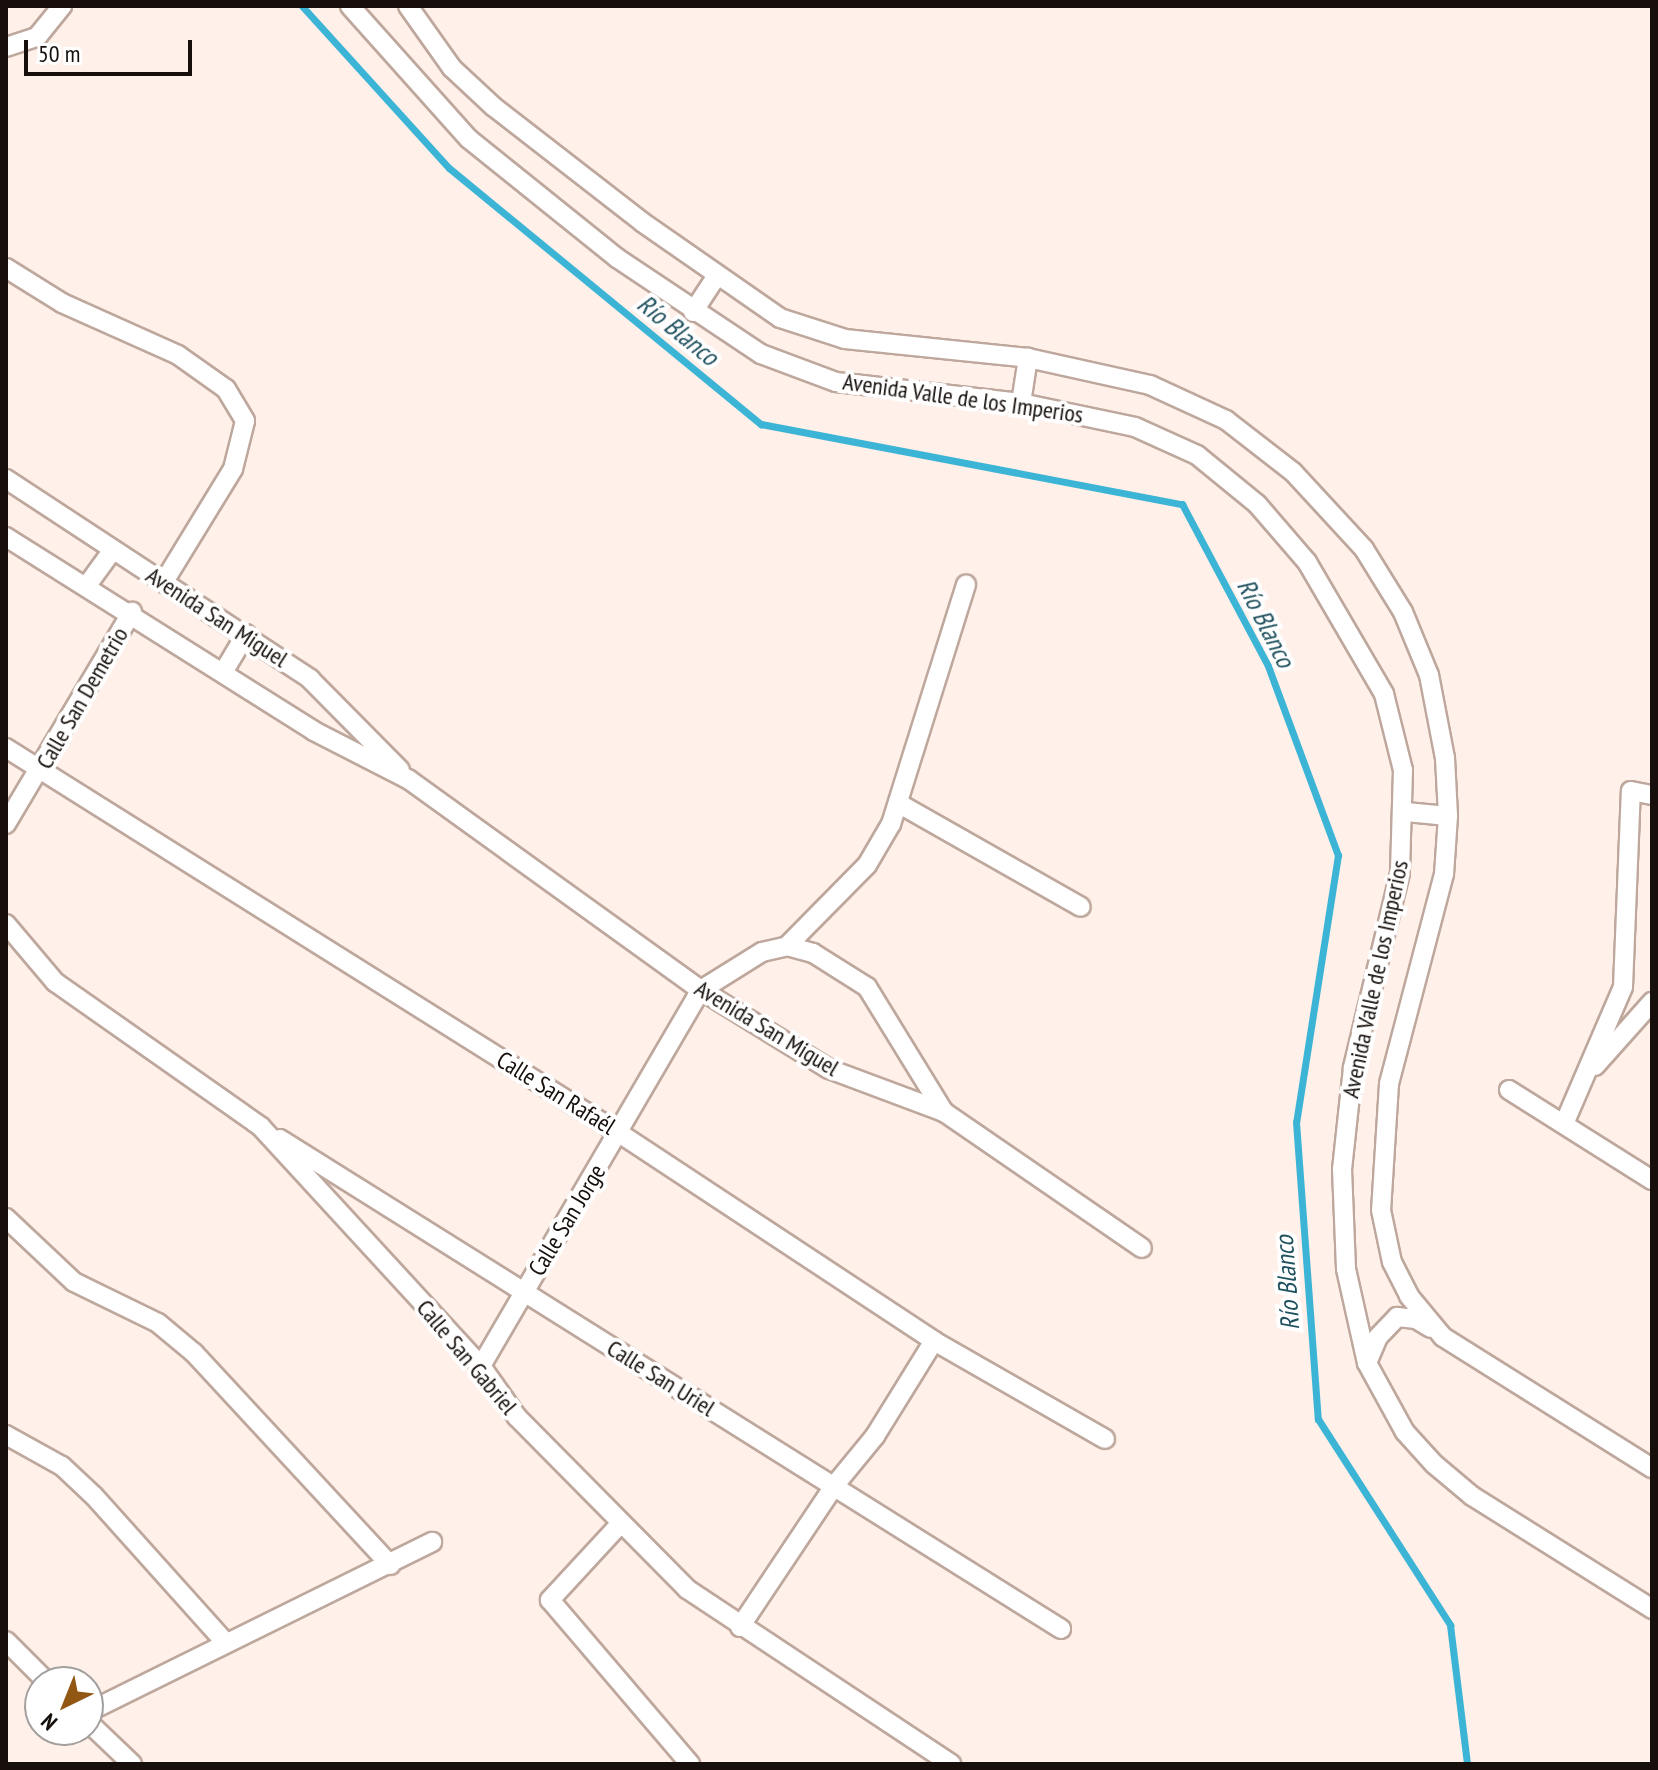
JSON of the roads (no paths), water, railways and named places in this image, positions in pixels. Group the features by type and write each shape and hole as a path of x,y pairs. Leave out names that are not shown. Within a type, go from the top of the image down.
{"street":[{"path":"6,47 37,37 62,6"},
{"name":"Avenida Valle de los Imperios","path":"350,6 469,139 693,312 761,354 836,382 1021,403 1135,427 1197,455 1257,504 1307,562 1384,694 1403,770 1406,812 1400,873 1353,1068 1342,1169 1346,1269 1367,1363 1405,1432 1434,1464 1472,1496 1652,1609"},
{"name":"Avenida Valle de los Imperios","path":"408,6 452,68 494,107 716,277 780,318 845,339 1028,358 1150,385 1226,420 1293,472 1354,538 1403,612 1429,675 1445,758 1448,816 1444,874 1389,1084 1381,1210 1392,1262 1409,1296 1443,1337 1652,1468"},
{"path":"6,268 62,303 178,355 226,389 245,421 233,469 165,580"},
{"path":"693,312 716,277"},
{"path":"1021,403 1028,358"},
{"name":"Avenida San Miguel","path":"6,479 111,552 165,580 310,679 364,728 408,779"},
{"name":"Avenida San Miguel","path":"6,537 88,584 314,731 408,779 701,990 829,1069 944,1112 1142,1248"},
{"path":"88,584 111,552"},
{"path":"701,990 762,952 787,946 867,865 898,803 966,584"},
{"name":"Calle San Demetrio","path":"6,824 132,612"},
{"path":"224,671 246,634"},
{"name":"Calle San Rafaél","path":"6,748 619,1133 934,1341 1105,1439"},
{"path":"1564,1124 1623,987 1631,791 1652,795"},
{"path":"898,803 1081,907"},
{"path":"1406,812 1448,816"},
{"name":"Calle San Gabriel","path":"6,924 55,982 261,1127 481,1366 517,1417 687,1589 951,1764"},
{"path":"787,946 840,967 867,987 944,1112"},
{"name":"Calle San Jorge","path":"481,1366 701,990"},
{"path":"1583,1080 1652,1002"},
{"path":"1509,1090 1652,1180"},
{"name":"Calle San Uriel","path":"261,1127 1061,1629"},
{"path":"6,1218 74,1282 158,1323 194,1353 390,1565"},
{"path":"1367,1363 1378,1337 1397,1317 1416,1319 1443,1337"},
{"path":"740,1627 834,1486 875,1436 934,1341"},
{"path":"6,1435 62,1466 94,1496 226,1643"},
{"path":"621,1523 550,1600 690,1764"},
{"path":"104,1704 432,1542"},
{"path":"6,1641 31,1666"},
{"path":"104,1737 132,1764"}],"waterway":[{"name":"Río Blanco","path":"302,6 449,168 761,424 1182,504 1268,666 1338,855 1296,1122 1318,1419 1450,1625 1467,1764"}]}
